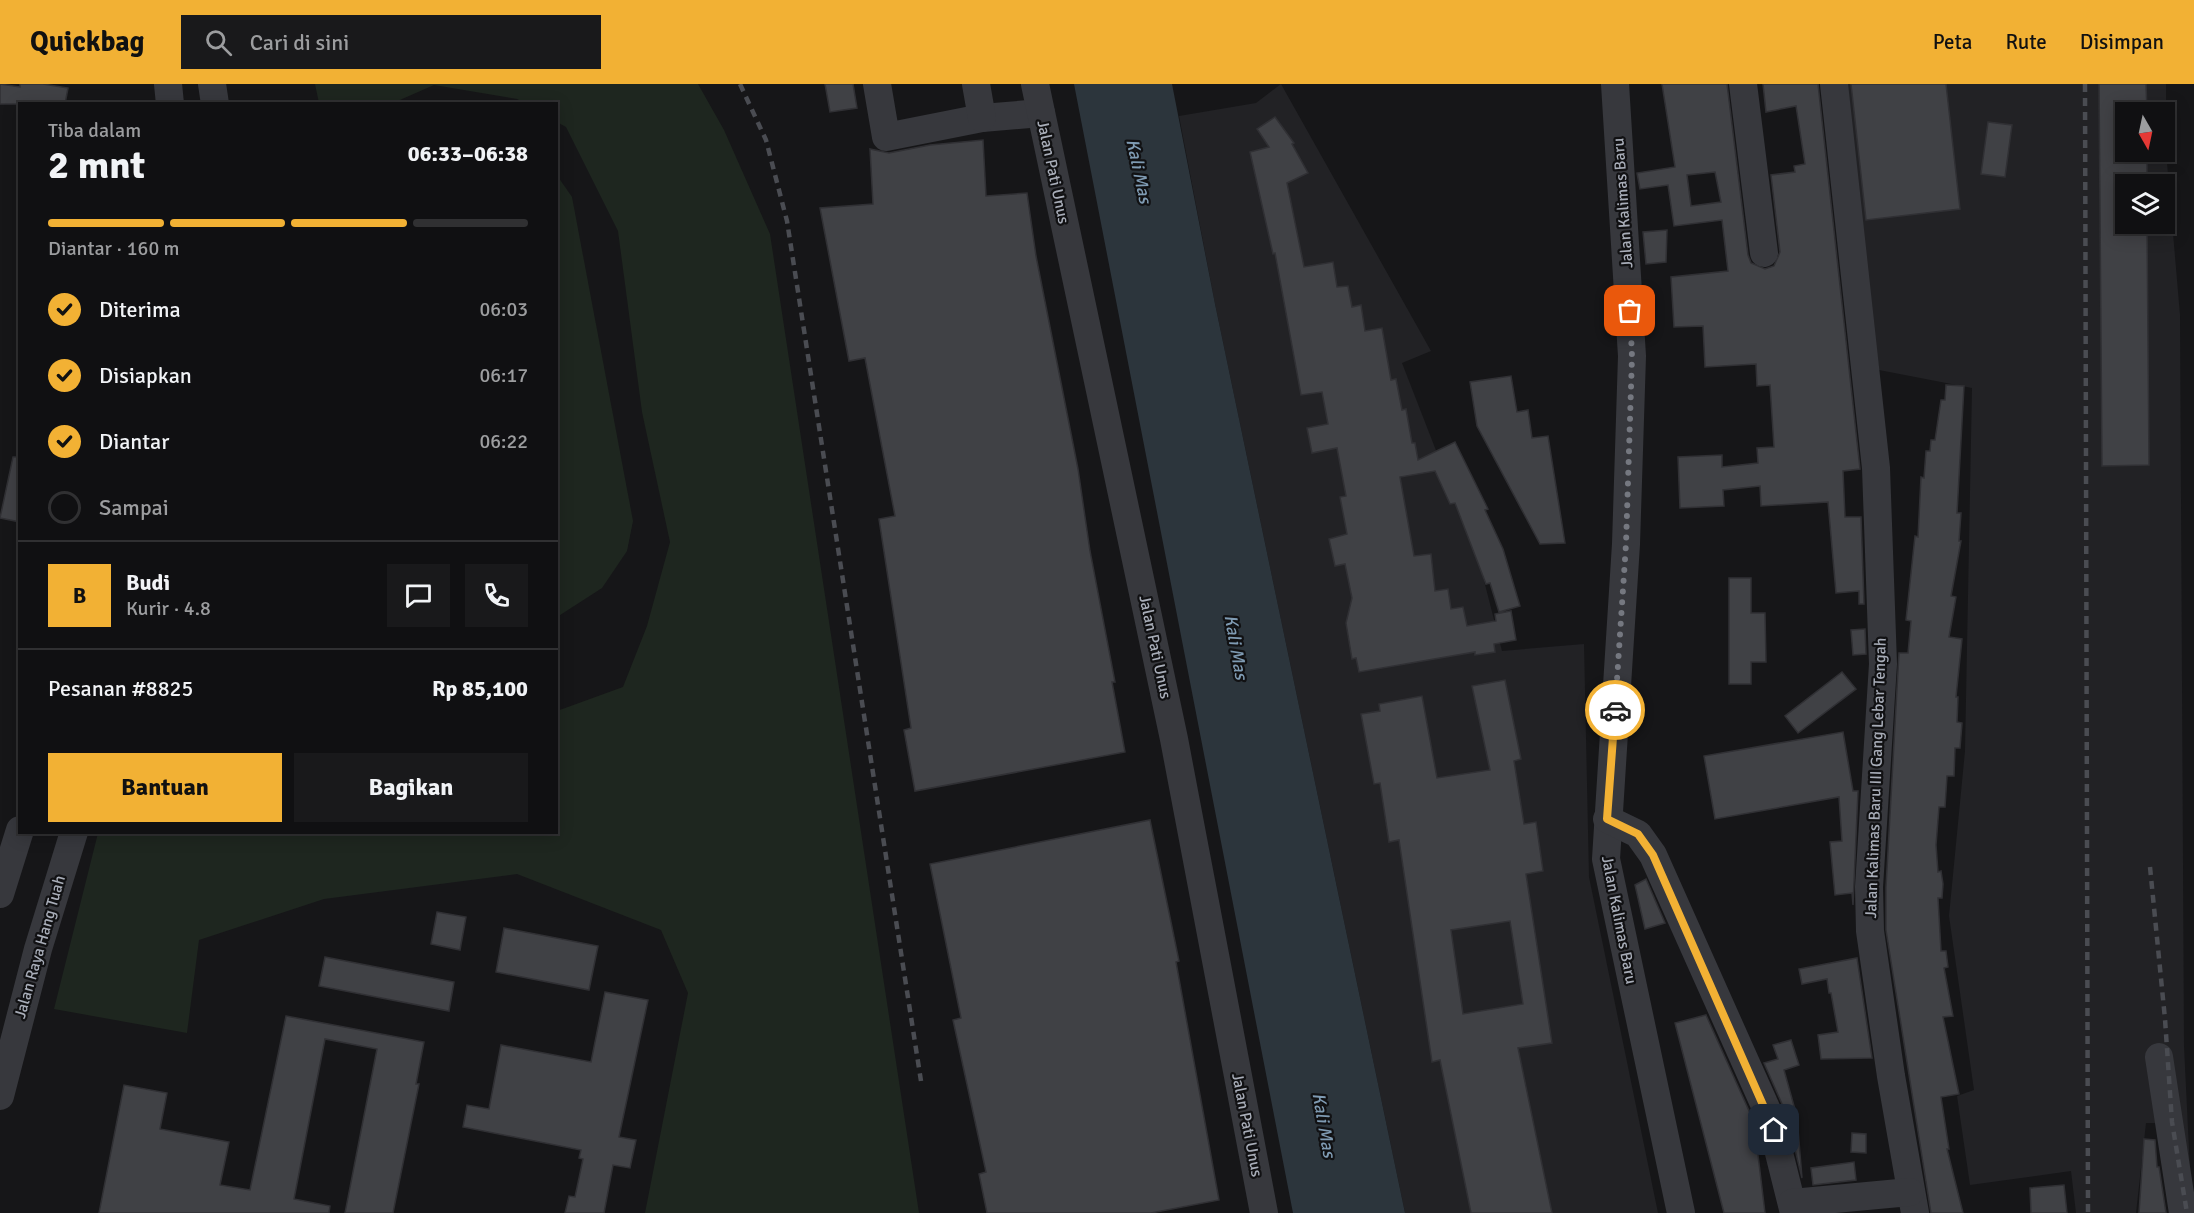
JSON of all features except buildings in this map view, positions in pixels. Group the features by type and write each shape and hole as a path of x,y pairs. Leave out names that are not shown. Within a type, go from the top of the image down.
{"street":[{"path":"168,84 170,102"},
{"path":"212,84 215,102"},
{"path":"877,84 886,136 982,118 1041,113"},
{"path":"976,84 982,118"},
{"name":"Jalan Pati Unus","path":"1035,84 1174,739 1264,1213"},
{"name":"Jalan Kalimas Baru","path":"1614,84 1632,357 1625,556 1607,819 1607,871 1681,1213"},
{"path":"1743,84 1764,253"},
{"name":"Jalan Kalimas Baru III Gang Lebar Tengah","path":"1834,84 1876,468 1883,664 1869,887 1870,931 1912,1203"},
{"path":"1607,819 1638,834 1653,855 1770,1118 1793,1208 1912,1203"},
{"path":"0,894 19,834"},
{"name":"Jalan Raya Hang Tuah","path":"0,1096 38,949 73,834"},
{"path":"2159,1057 2183,1213"}],"shaded area":[{"path":"315,84 698,84 724,130 770,234 919,1213 645,1213 688,993 661,930 517,874 324,899 199,940 187,1033 54,1009 98,834 558,834 558,711 623,687 647,626 670,542 642,412 618,231 566,127 558,123 558,102 523,102 517,99 434,85 395,102 319,102"},
{"path":"1281,84 1431,351 1402,363 1479,561 1502,651 1584,644 1589,877 1658,1213 1405,1213 1215,304 1179,116 1256,103"},
{"path":"1842,84 2166,84 2166,102 2115,102 2115,162 2167,162 2168,174 2115,174 2115,234 2173,234 2180,315 2184,1046 2190,1170 2164,1123 2146,1123 2136,1213 2076,1213 2071,1171 1970,1185 1957,1096 1974,1090 1949,916 1965,751 1972,388 1879,370"},
{"path":"558,177 572,197 633,521 627,551 602,588 558,616"}],"water":[{"name":"Kali Mas","path":"1074,84 1172,84 1215,304 1405,1213 1293,1213"}],"railway":[{"path":"740,84 766,140 787,221 921,1081"},
{"path":"2085,84 2088,1213"},
{"path":"2150,867 2165,1019 2172,1122 2187,1213"}],"way so far":[{"path":"1615,710 1626,544 1632,357 1630,311"}],"route":[{"path":"1615,710 1607,819 1638,834 1653,855 1701,959 1774,1130"}]}
